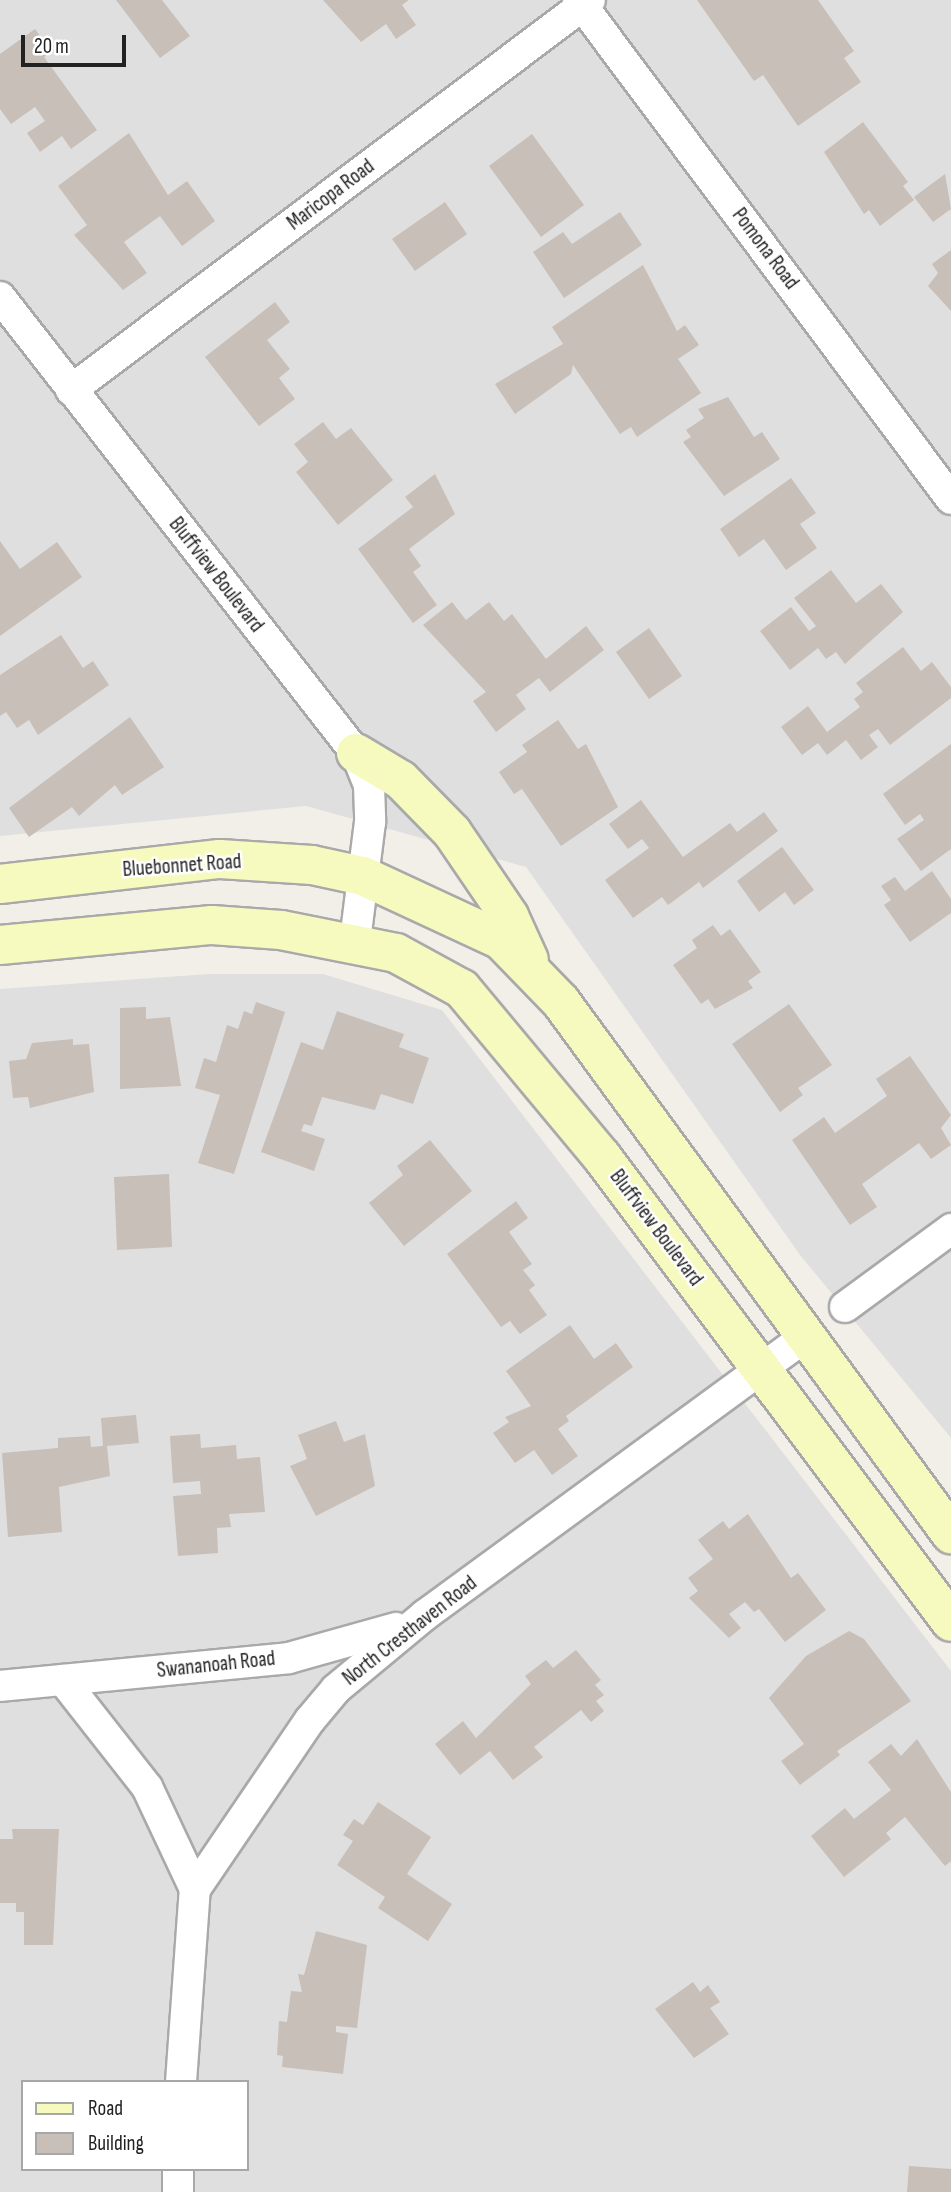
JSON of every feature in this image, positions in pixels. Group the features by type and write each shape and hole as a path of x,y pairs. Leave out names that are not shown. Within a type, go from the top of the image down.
{"main road":[{"path":"356,753 401,780 452,832 509,916 533,968 803,1338 951,1534"},
{"name":"Bluebonnet Road","path":"0,884 220,859 312,865 363,876"},
{"path":"363,876 444,909 501,940 533,968"},
{"path":"0,945 212,925 355,940"},
{"name":"Bluffview Boulevard","path":"355,940 396,953 462,989 499,1026 951,1622"}],"street":[{"name":"Maricopa Road","path":"71,390 584,2"},
{"name":"Pomona Road","path":"584,2 951,499"},
{"name":"Bluffview Boulevard","path":"0,297 356,753 369,786 363,876 355,940"},
{"path":"845,1307 951,1229"},
{"name":"North Cresthaven Road","path":"195,1889 310,1720 336,1689 425,1615 803,1338"},
{"name":"Swananoah Road","path":"0,1686 289,1658 366,1639 425,1615"},
{"path":"63,1680 147,1787 195,1889 181,2080"},
{"path":"177,2192 178,2171"}],"shaded area":[{"path":"0,0 951,0 951,1438 800,1255 526,867 306,806 0,836"},
{"path":"208,974 323,974 442,1010 951,1671 951,2192 0,2192 0,989"}],"building":[{"path":"116,0 162,0 190,36 160,58"},
{"path":"323,0 409,0 402,5 416,25 396,39 386,24 361,42"},
{"path":"697,0 818,0 854,51 844,58 861,82 798,126 763,75 754,81"},
{"path":"35,29 52,52 44,57 97,130 71,149 62,136 40,152 27,133 45,121 35,107 11,124 0,109 0,54"},
{"path":"863,122 908,182 903,186 914,200 880,226 869,210 864,214 824,152"},
{"path":"129,133 168,195 187,181 215,221 182,246 160,216 124,242 147,273 123,290 74,235 87,225 58,186"},
{"path":"532,134 584,205 541,237 489,166"},
{"path":"945,174 951,209 933,222 914,197"},
{"path":"445,202 467,234 415,271 392,239"},
{"path":"620,212 642,245 564,298 533,252 563,232 572,244"},
{"path":"951,250 951,311 928,286 938,273 932,264"},
{"path":"643,265 677,331 685,325 699,345 678,359 701,393 637,437 631,427 620,434 573,365 571,374 515,414 495,384 563,344 552,327"},
{"path":"275,302 290,322 267,340 290,369 279,378 295,399 259,426 205,357"},
{"path":"728,397 754,437 762,432 780,459 724,496 683,442 691,437 686,430 704,418 698,409"},
{"path":"323,422 336,439 351,428 393,480 338,525 296,472 308,462 294,444"},
{"path":"435,474 455,514 409,549 421,566 413,572 437,605 413,623 358,549 413,507 405,497"},
{"path":"791,478 816,513 800,524 817,548 786,570 764,539 739,557 720,529"},
{"path":"0,541 20,569 57,542 82,577 0,636"},
{"path":"831,570 856,603 881,584 903,612 845,664 836,652 826,659 818,648 790,670 760,631 791,607 809,631 816,626 794,598"},
{"path":"452,602 466,620 489,602 504,621 512,614 546,659 586,626 604,650 550,692 539,678 516,695 526,709 496,732 473,701 486,692 423,625"},
{"path":"649,628 682,676 649,699 616,652"},
{"path":"61,635 83,668 93,661 109,685 38,735 29,720 17,728 6,712 0,716 0,675"},
{"path":"903,647 921,671 932,662 951,687 951,698 890,745 878,729 869,735 878,747 861,760 846,740 827,755 818,743 802,755 781,727 808,706 827,732 860,707 854,699 863,692 856,683"},
{"path":"130,717 164,767 122,795 115,785 79,816 72,807 29,837 9,808"},
{"path":"558,720 578,749 586,744 618,807 561,846 522,789 514,794 499,772 527,752 522,745"},
{"path":"951,744 951,849 921,871 897,839 924,820 920,814 905,825 883,794"},
{"path":"641,800 683,857 730,823 737,832 764,812 778,831 703,888 699,882 668,905 662,897 633,918 605,880 649,848 642,839 628,849 609,824"},
{"path":"782,847 814,890 794,905 785,892 759,912 737,881"},
{"path":"932,871 951,899 951,913 910,942 884,905 891,900 881,886 895,877 905,891"},
{"path":"713,925 721,936 730,929 761,972 748,981 753,988 715,1009 708,999 701,1004 673,965 697,948 692,940"},
{"path":"256,1002 285,1012 234,1174 198,1163 220,1095 195,1088 204,1058 216,1062 227,1025 238,1029 244,1011 252,1014"},
{"path":"789,1004 832,1065 798,1088 803,1095 780,1112 732,1044"},
{"path":"146,1007 146,1019 170,1017 181,1086 120,1089 120,1008"},
{"path":"337,1011 404,1034 399,1047 429,1058 413,1104 381,1094 375,1110 322,1097 312,1126 304,1124 301,1131 325,1139 314,1171 261,1152 301,1042 323,1050"},
{"path":"73,1039 73,1045 89,1044 94,1092 30,1108 28,1097 13,1098 9,1061 26,1059 32,1043"},
{"path":"910,1056 951,1115 941,1128 951,1145 931,1159 919,1143 862,1184 877,1207 850,1225 792,1140 824,1117 835,1133 887,1096 876,1079"},
{"path":"430,1140 472,1191 404,1246 369,1203 403,1175 397,1166"},
{"path":"169,1174 172,1247 117,1250 114,1177"},
{"path":"516,1201 528,1218 509,1232 532,1264 523,1270 535,1285 529,1290 547,1315 520,1334 510,1321 501,1327 447,1254"},
{"path":"570,1325 594,1359 616,1343 633,1367 566,1416 569,1421 558,1429 578,1456 552,1475 534,1450 515,1463 493,1433 509,1422 505,1417 531,1406 506,1371"},
{"path":"136,1415 139,1443 107,1446 110,1476 59,1487 62,1532 8,1537 2,1453 58,1448 58,1438 90,1436 91,1447 103,1446 101,1418"},
{"path":"336,1421 344,1442 365,1434 375,1486 316,1516 290,1466 307,1459 298,1435"},
{"path":"200,1434 201,1448 236,1445 237,1459 260,1457 265,1512 229,1514 231,1527 217,1528 218,1553 178,1556 173,1496 201,1494 200,1481 173,1483 170,1436"},
{"path":"748,1514 791,1578 798,1573 826,1610 785,1642 759,1609 754,1612 745,1602 729,1614 741,1628 729,1638 689,1598 698,1591 688,1578 713,1559 698,1540 723,1521 729,1529"},
{"path":"849,1631 864,1639 911,1701 837,1751 840,1755 800,1785 781,1761 804,1744 769,1698 806,1656"},
{"path":"576,1650 601,1680 595,1685 604,1695 596,1701 604,1711 591,1722 581,1710 534,1747 543,1757 513,1780 490,1751 460,1775 435,1744 463,1721 476,1738 531,1684 525,1676 546,1660 553,1668"},
{"path":"917,1739 951,1792 951,1861 945,1866 905,1817 886,1833 891,1839 844,1877 811,1836 845,1808 854,1819 891,1790 868,1762 891,1744 901,1756"},
{"path":"378,1802 431,1837 407,1874 452,1904 428,1941 378,1908 385,1897 337,1865 353,1841 343,1835 354,1819 363,1825"},
{"path":"12,1829 59,1829 53,1945 24,1945 24,1912 16,1912 16,1903 0,1903 0,1839 13,1839"},
{"path":"316,1931 367,1945 357,2028 336,2026 336,2032 348,2034 343,2074 282,2067 283,2056 277,2055 279,2021 287,2022 291,1991 302,1992 298,1974 304,1975"},
{"path":"693,1982 700,1992 708,1985 720,2002 710,2008 729,2034 694,2058 655,2009"},
{"path":"909,2166 951,2169 951,2192 907,2192"}]}
